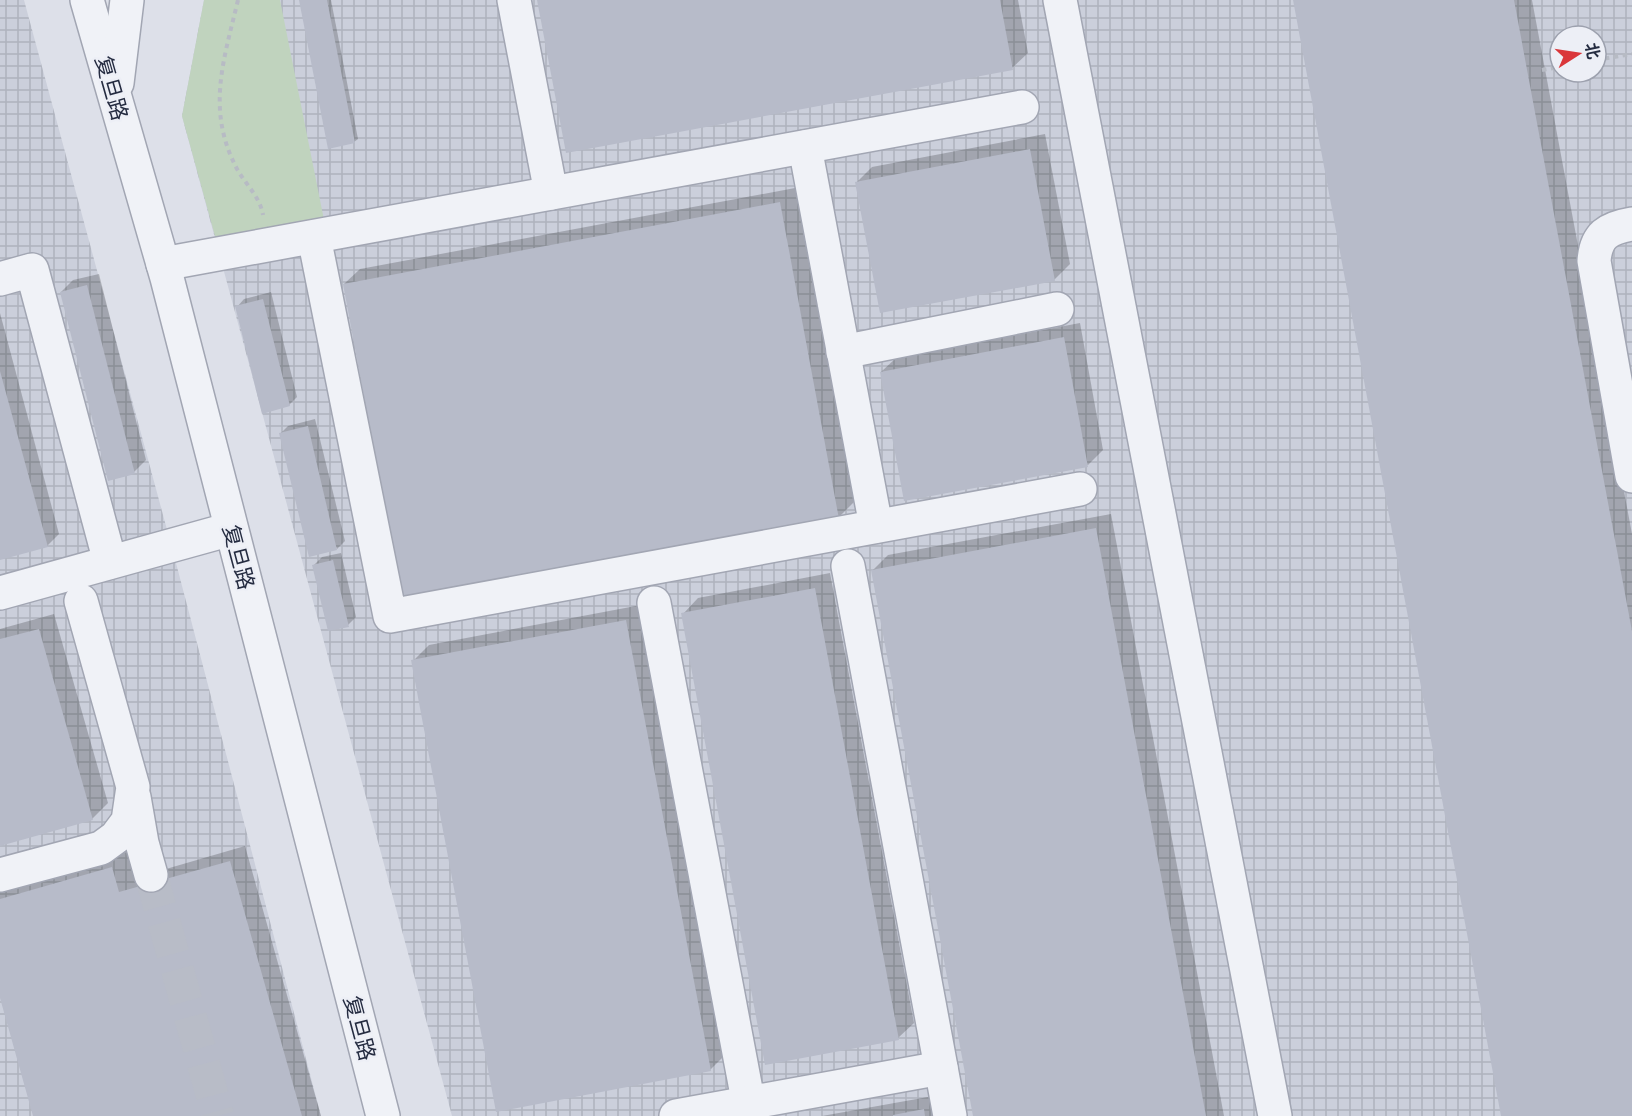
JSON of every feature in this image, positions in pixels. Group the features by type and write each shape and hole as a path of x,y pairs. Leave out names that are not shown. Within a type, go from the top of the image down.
{"street":[{"name":"复旦路","path":"87,0 163,264 383,1116"},
{"path":"115,99 127,0"},
{"path":"514,0 551,193"},
{"path":"1060,0 1275,1116"},
{"path":"163,264 1022,107"},
{"path":"805,147 876,526"},
{"path":"1632,224 1608,231 1600,239 1595,250 1594,261 1632,476"},
{"path":"314,237 390,616 1080,489"},
{"path":"0,279 32,270 110,562"},
{"path":"843,352 1057,309"},
{"path":"0,593 231,529"},
{"path":"848,566 950,1116"},
{"path":"81,601 133,787 142,843 151,875"},
{"path":"654,603 750,1110"},
{"path":"0,875 101,848 116,837 128,821 133,787"},
{"path":"676,1116 750,1110 941,1068"}],"path":[{"path":"238,0 218,97 222,126 236,167 262,208 269,245"},
{"path":"1608,58 1632,54"},
{"path":"1542,70 1548,69"}],"shaded area":[{"path":"0,0 24,0 176,563 321,1116 0,1116"},
{"path":"204,0 1632,0 1632,1116 452,1116 182,116"}],"green space":[{"path":"204,0 280,0 325,225 218,247 182,116"}],"building":[{"path":"299,0 327,0 355,143 328,149"},
{"path":"537,0 1000,0 1013,70 566,153"},
{"path":"1293,0 1514,0 1632,631 1632,1116 1501,1116"},
{"path":"1030,149 1055,281 880,313 855,182"},
{"path":"780,202 839,519 402,600 343,284"},
{"path":"87,285 135,474 108,481 60,292"},
{"path":"263,299 290,406 262,414 235,306"},
{"path":"1064,337 1088,467 904,501 880,372"},
{"path":"0,371 48,547 0,560"},
{"path":"308,426 337,550 309,557 279,433"},
{"path":"1096,528 1206,1116 973,1116 871,570"},
{"path":"333,560 349,627 328,631 312,565"},
{"path":"815,588 899,1040 765,1065 681,613"},
{"path":"626,620 711,1071 496,1112 411,660"},
{"path":"39,629 93,820 0,846 0,639"},
{"path":"230,861 302,1116 33,1116 0,998 0,899 112,867 119,892"},
{"path":"924,1109 925,1116 893,1116 893,1115"}],"tunnel":[{"path":"151,875 218,1116"}]}
